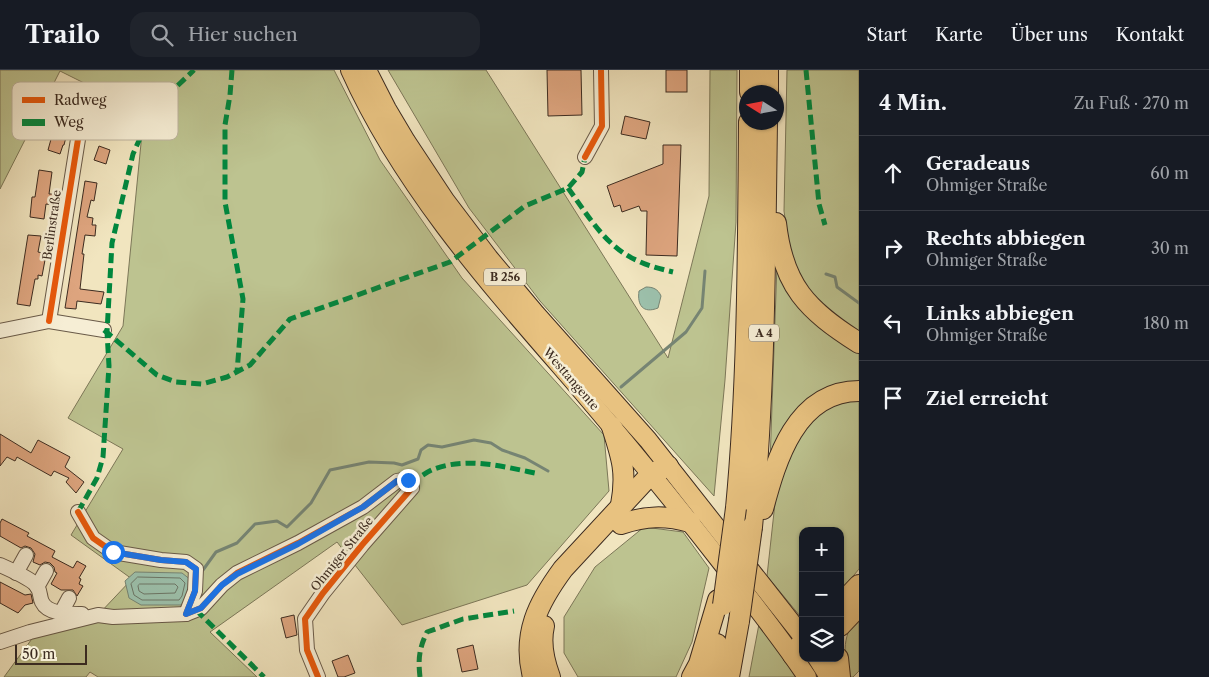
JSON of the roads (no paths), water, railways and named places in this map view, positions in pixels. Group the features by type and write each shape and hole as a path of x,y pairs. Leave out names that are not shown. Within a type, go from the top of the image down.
{"highway":[{"path":"750,70 750,85"},
{"path":"768,70 768,85"},
{"name":"A 4","path":"710,677 721,602 730,563 740,461 745,372 749,130"},
{"path":"767,131 778,237 785,269 804,300 818,314 859,343"},
{"name":"A 4","path":"755,530 764,365 767,131"},
{"path":"729,677 755,530 777,464 796,425 807,412 821,402 836,395 859,391"},
{"path":"550,677 544,662 542,646 543,630 547,615 563,588 621,515 624,467 612,428"},
{"path":"533,677 529,657 530,639 534,619 541,601 563,569 621,515 659,474"},
{"path":"621,515 638,519 656,516 690,522"},
{"path":"843,617 859,585"},
{"path":"692,677 699,664 721,602"},
{"path":"844,619 859,606"},
{"path":"838,662 840,677"}],"main road":[{"name":"Westtangente","path":"350,70 373,116 431,208 502,299 612,428 659,474 799,632"},
{"name":"Westtangente","path":"366,70 406,141 445,200 489,258 536,314 648,440 659,474 690,522 799,650"},
{"name":"Westtangente","path":"803,662 807,677"},
{"path":"820,662 829,677"}],"street":[{"path":"584,157 602,126 601,70"},
{"name":"Berlinstraße","path":"49,321 78,140"},
{"path":"0,331 49,321 104,330"},
{"name":"Ohmiger Straße","path":"0,642 30,632 98,615 113,617 186,614 201,608 222,585 237,574 298,544 363,507 397,481 408,480 412,488 362,545 323,593 305,619 307,650 318,677"},
{"path":"78,512 94,538 113,552 186,562 196,569 195,591 186,614"},
{"path":"16,574 26,555"},
{"path":"0,565 36,584 42,602 47,609 67,614 98,615"},
{"path":"37,587 46,571"},
{"path":"61,613 69,598"}],"water":[{"path":"646,287 655,289 660,294 658,308 648,310 640,304 639,291"},
{"path":"135,572 182,573 191,580 186,599 181,605 141,605 129,598 125,581"}],"waterway":[{"path":"621,387 686,332 702,308 705,271"},
{"path":"826,274 835,277 837,287 859,303"},
{"path":"203,570 216,552 237,543 255,524 277,521 287,527 311,503 330,470 369,462 402,465 418,459 421,450 428,445 442,447 474,440 491,443 502,450 525,458 548,471"}]}
